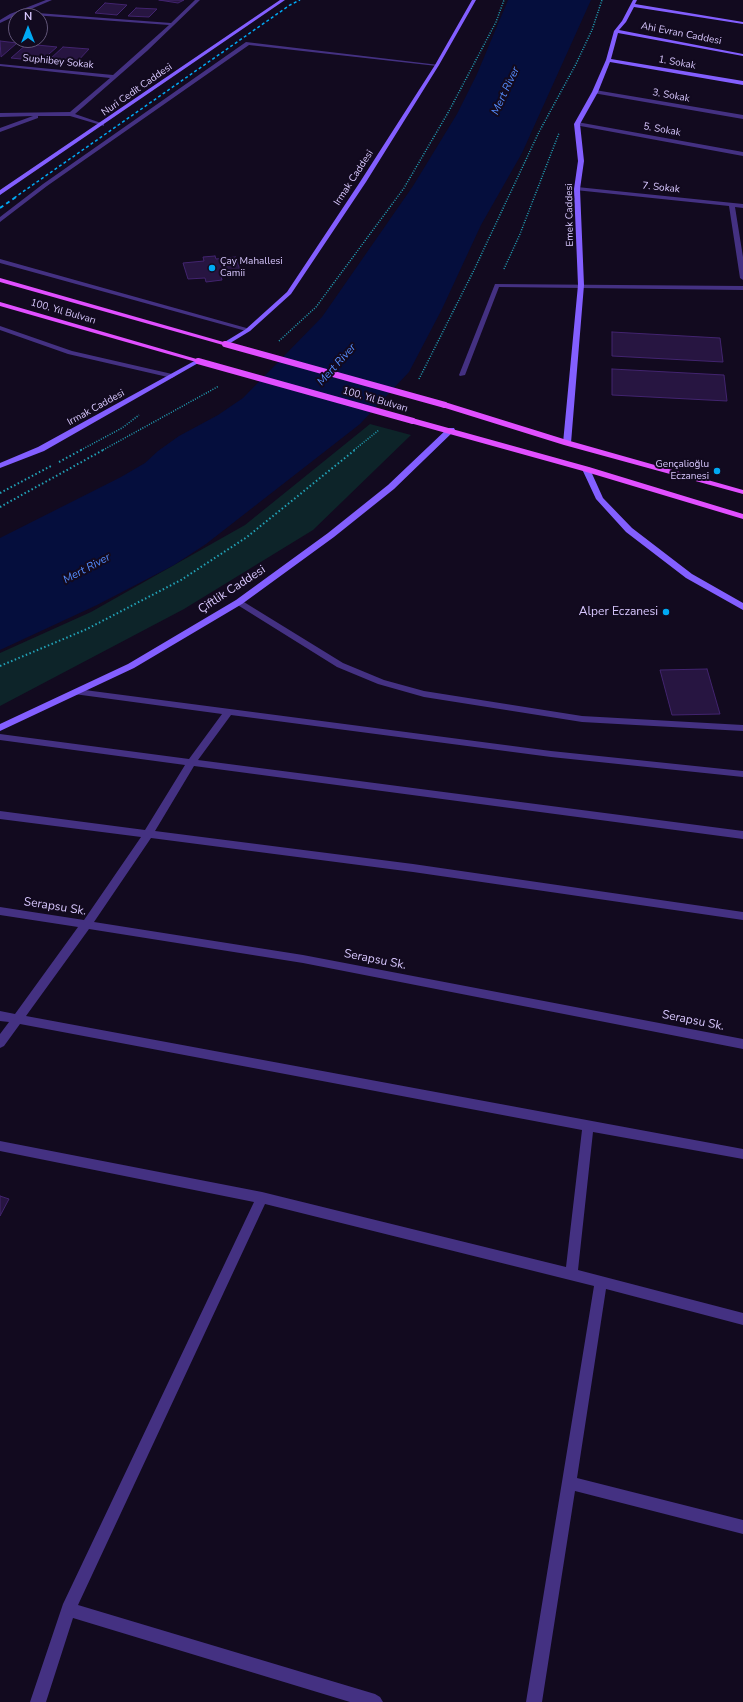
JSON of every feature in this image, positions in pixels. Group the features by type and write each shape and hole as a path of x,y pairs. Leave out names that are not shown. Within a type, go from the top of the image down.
{"main road":[{"name":"Nuri Cedit Caddesi","path":"0,193 102,125 283,0"},
{"name":"Irmak Caddesi","path":"225,344 248,330 289,293 363,182 437,65 474,0"},
{"path":"578,124 595,92 608,60 616,31 624,22 633,2 743,23"},
{"name":"Ahi Evran Caddesi","path":"616,31 743,54"},
{"name":"1. Sokak","path":"608,60 743,83"},
{"name":"Emek Caddesi","path":"566,443 581,285 577,189 581,161 578,124"},
{"name":"100. Yıl Bulvarı","path":"0,280 445,405 566,443 743,492"},
{"name":"100. Yıl Bulvarı","path":"0,304 412,421 451,430 743,517"},
{"name":"Irmak Caddesi","path":"0,466 41,449 198,361"},
{"name":"Çiftlik Caddesi","path":"0,728 131,666 239,602 331,536 391,487 451,430"},
{"path":"586,469 600,499 629,530 689,576 743,607"}],"street":[{"path":"32,8 50,0"},
{"path":"72,114 115,77 198,0"},
{"path":"48,15 172,24"},
{"path":"0,220 45,185 248,43 437,65"},
{"name":"Suphibey Sokak","path":"0,65 115,77"},
{"name":"3. Sokak","path":"595,92 743,118"},
{"path":"0,114 72,114 102,125"},
{"path":"0,130 43,114"},
{"name":"5. Sokak","path":"578,124 743,154"},
{"name":"7. Sokak","path":"577,189 743,206"},
{"path":"732,205 743,278"},
{"path":"0,261 248,330"},
{"path":"462,375 497,285 743,288"},
{"path":"0,328 70,353 172,376"},
{"path":"239,602 340,665 381,682 424,694 582,719 743,728"},
{"path":"77,692 551,754 743,774"},
{"path":"0,1043 19,1020 86,925 148,834 191,763 228,712"},
{"path":"0,737 743,836"},
{"path":"0,815 413,868 743,916"},
{"name":"Serapsu Sk.","path":"0,911 303,959 743,1044"},
{"path":"0,1016 743,1154"},
{"path":"571,1275 588,1126"},
{"path":"0,1146 262,1198 601,1282 743,1319"},
{"path":"38,1702 68,1609 262,1198"},
{"path":"534,1702 601,1282"},
{"path":"569,1483 743,1526"},
{"path":"68,1609 375,1702"}],"path":[{"path":"264,355 316,307 404,188 450,110 496,22 504,0"},
{"path":"497,285 520,234 562,128"},
{"path":"0,507 242,373"}],"green space":[{"path":"370,424 411,435 313,530 184,609 0,706 0,653 91,612 245,525"}],"water":[{"name":"Mert River","path":"508,0 591,0 522,153 481,225 442,309 409,372 360,424 206,544 174,565 97,605 0,650 0,538 121,477 145,463 158,451 179,436 218,415 243,398 322,317 413,186 457,114 477,74"}],"building":[{"path":"159,0 184,0 178,3"},
{"path":"105,3 127,5 117,15 95,13"},
{"path":"136,8 157,9 149,17 128,16"},
{"path":"0,41 8,42 8,48 11,48 1,57"},
{"path":"57,47 41,61 11,58 22,48"},
{"path":"63,47 89,49 76,63 49,60"},
{"name":"Çay Mahallesi Camii","path":"215,256 216,259 236,257 241,274 221,276 222,280 206,282 205,278 188,279 183,263 204,261 203,257"},
{"path":"612,332 720,338 723,362 612,356"},
{"path":"612,369 724,375 727,401 612,395"},
{"path":"707,669 720,714 672,715 660,670"},
{"path":"0,1196 9,1199 0,1216"}],"railway":[{"path":"14,198 290,5 300,0"},
{"path":"0,208 16,197"}],"place":[{"name":"Çay Mahallesi Camii","path":"212,268"},
{"name":"Gençalioğlu Eczanesi","path":"717,471"},
{"name":"Alper Eczanesi","path":"666,612"}]}
